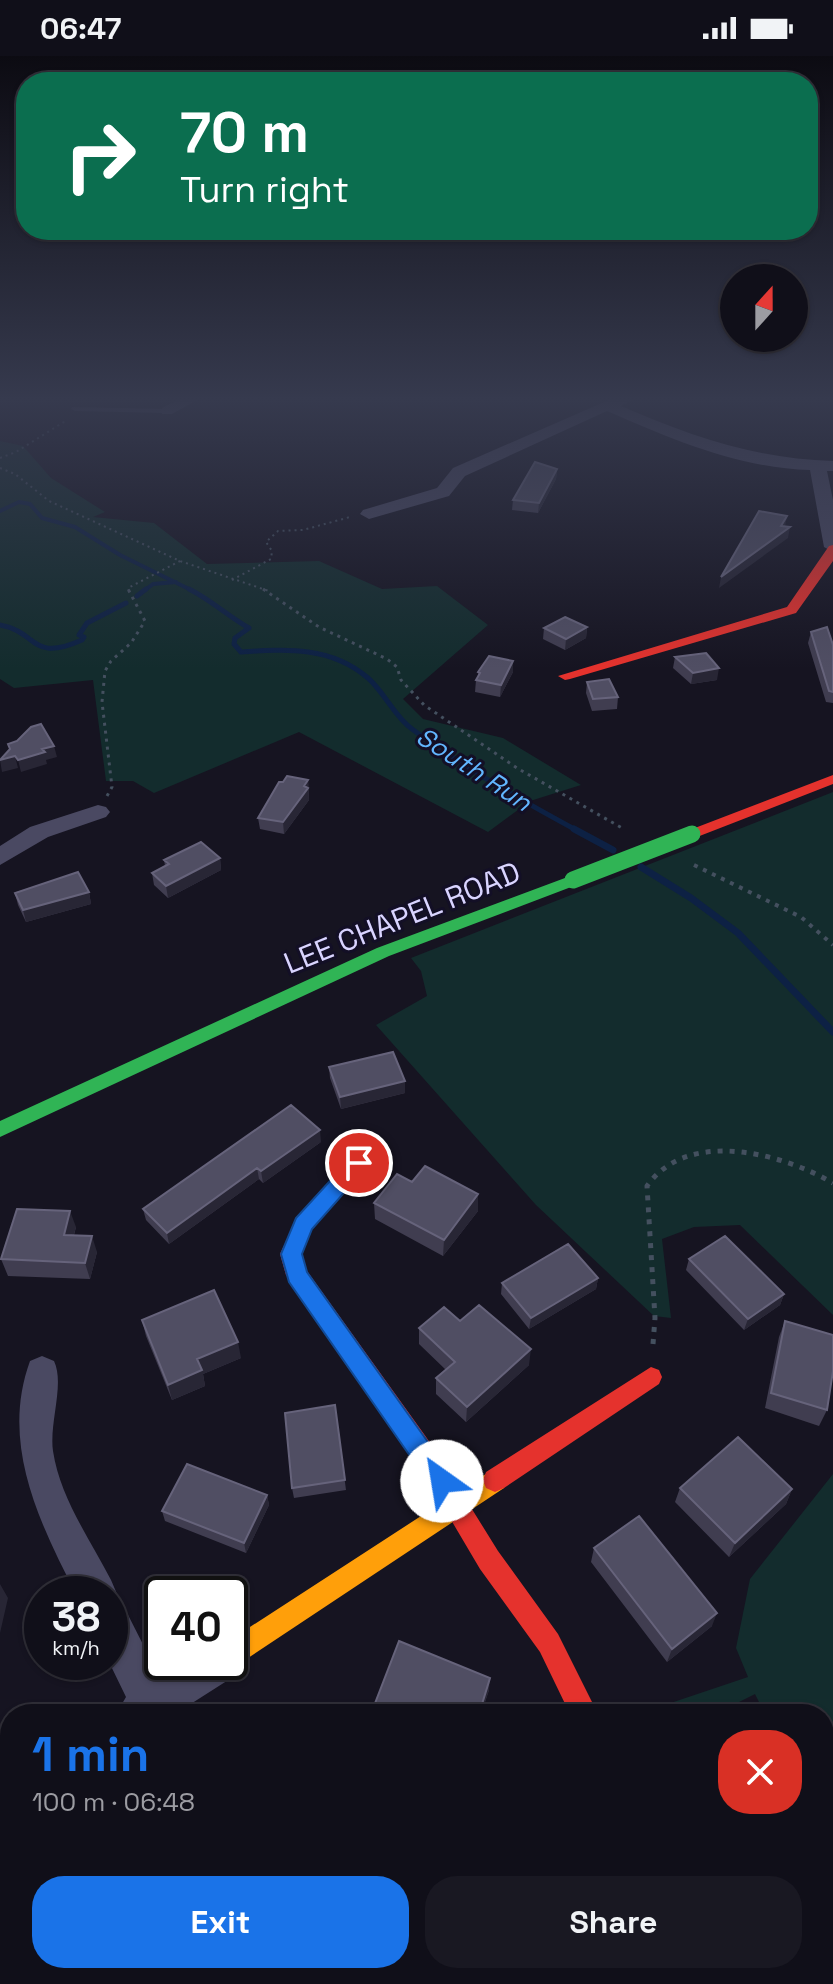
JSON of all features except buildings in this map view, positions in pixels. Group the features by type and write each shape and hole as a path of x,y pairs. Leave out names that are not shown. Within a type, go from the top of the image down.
{"street":[{"path":"369,514 445,489"},
{"path":"565,676 792,610 799,593 824,568 833,548 828,489"},
{"name":"LEE CHAPEL ROAD","path":"0,1129 383,952 833,779"},
{"path":"0,857 39,832 98,812"},
{"path":"359,1163 304,1224 291,1254 297,1275 426,1456 489,1560 549,1643 579,1704"},
{"path":"42,1372 33,1424 35,1457 44,1486 88,1576"},
{"path":"248,1643 651,1377"},
{"path":"128,1668 142,1704"},
{"path":"152,1704 190,1680"}],"path":[{"path":"30,489 49,501 180,561 269,591 319,627 387,659 397,667 401,680 424,705 459,730 517,768 633,834"},
{"path":"232,580 271,559 272,551 266,542 278,531 303,530 369,514"},
{"path":"98,812 112,787 102,702 105,671 111,661 131,643 145,621 141,605 131,597 128,588 180,561"},
{"path":"690,863 801,917 833,945"},
{"path":"651,1377 655,1318 647,1186 658,1171 674,1159 697,1155 751,1155 797,1164 833,1183"}],"green space":[{"path":"0,489 68,489 105,512 93,517 154,523 207,564 319,561 382,589 437,586 488,625 403,699 423,719 503,738 581,785 530,801 488,832 299,732 154,793 133,781 106,781 93,680 14,688 0,679"},
{"path":"833,792 833,1315 740,1225 694,1227 662,1239 671,1318 654,1316 536,1205 376,1025 427,996 421,971 411,958"},
{"path":"833,1474 833,1704 760,1704 755,1694 735,1704 668,1704 748,1677 736,1648 750,1579"}],"waterway":[{"name":"South Run","path":"0,511 19,502 30,504 42,518 75,527 120,555 175,582"},
{"path":"144,591 153,584 175,582"},
{"name":"South Run","path":"175,582 189,589"},
{"path":"137,596 146,589"},
{"name":"South Run","path":"189,589 193,591"},
{"name":"South Run","path":"189,589 249,628 235,638 234,644 241,652 292,650 339,660 368,678 412,729 472,770 578,831"},
{"path":"0,625 43,647 65,646 82,640 84,637 79,635 87,623 126,603"},
{"name":"South Run","path":"574,829 613,850"},
{"name":"South Run","path":"641,867 691,898 738,933 833,1032"}],"traffic: fast":[{"path":"573,880 692,834"},
{"path":"0,1129 383,952 573,880"}],"traffic: slow":[{"path":"248,1643 495,1480"}],"traffic: jam":[{"path":"565,676 792,610 833,549"},
{"path":"692,834 833,779"},
{"path":"359,1163 304,1224 291,1254 297,1275 426,1456 489,1560 549,1643 579,1704"},
{"path":"495,1480 651,1377"}],"route":[{"path":"359,1163 304,1224 291,1254 297,1275 442,1481"}]}
